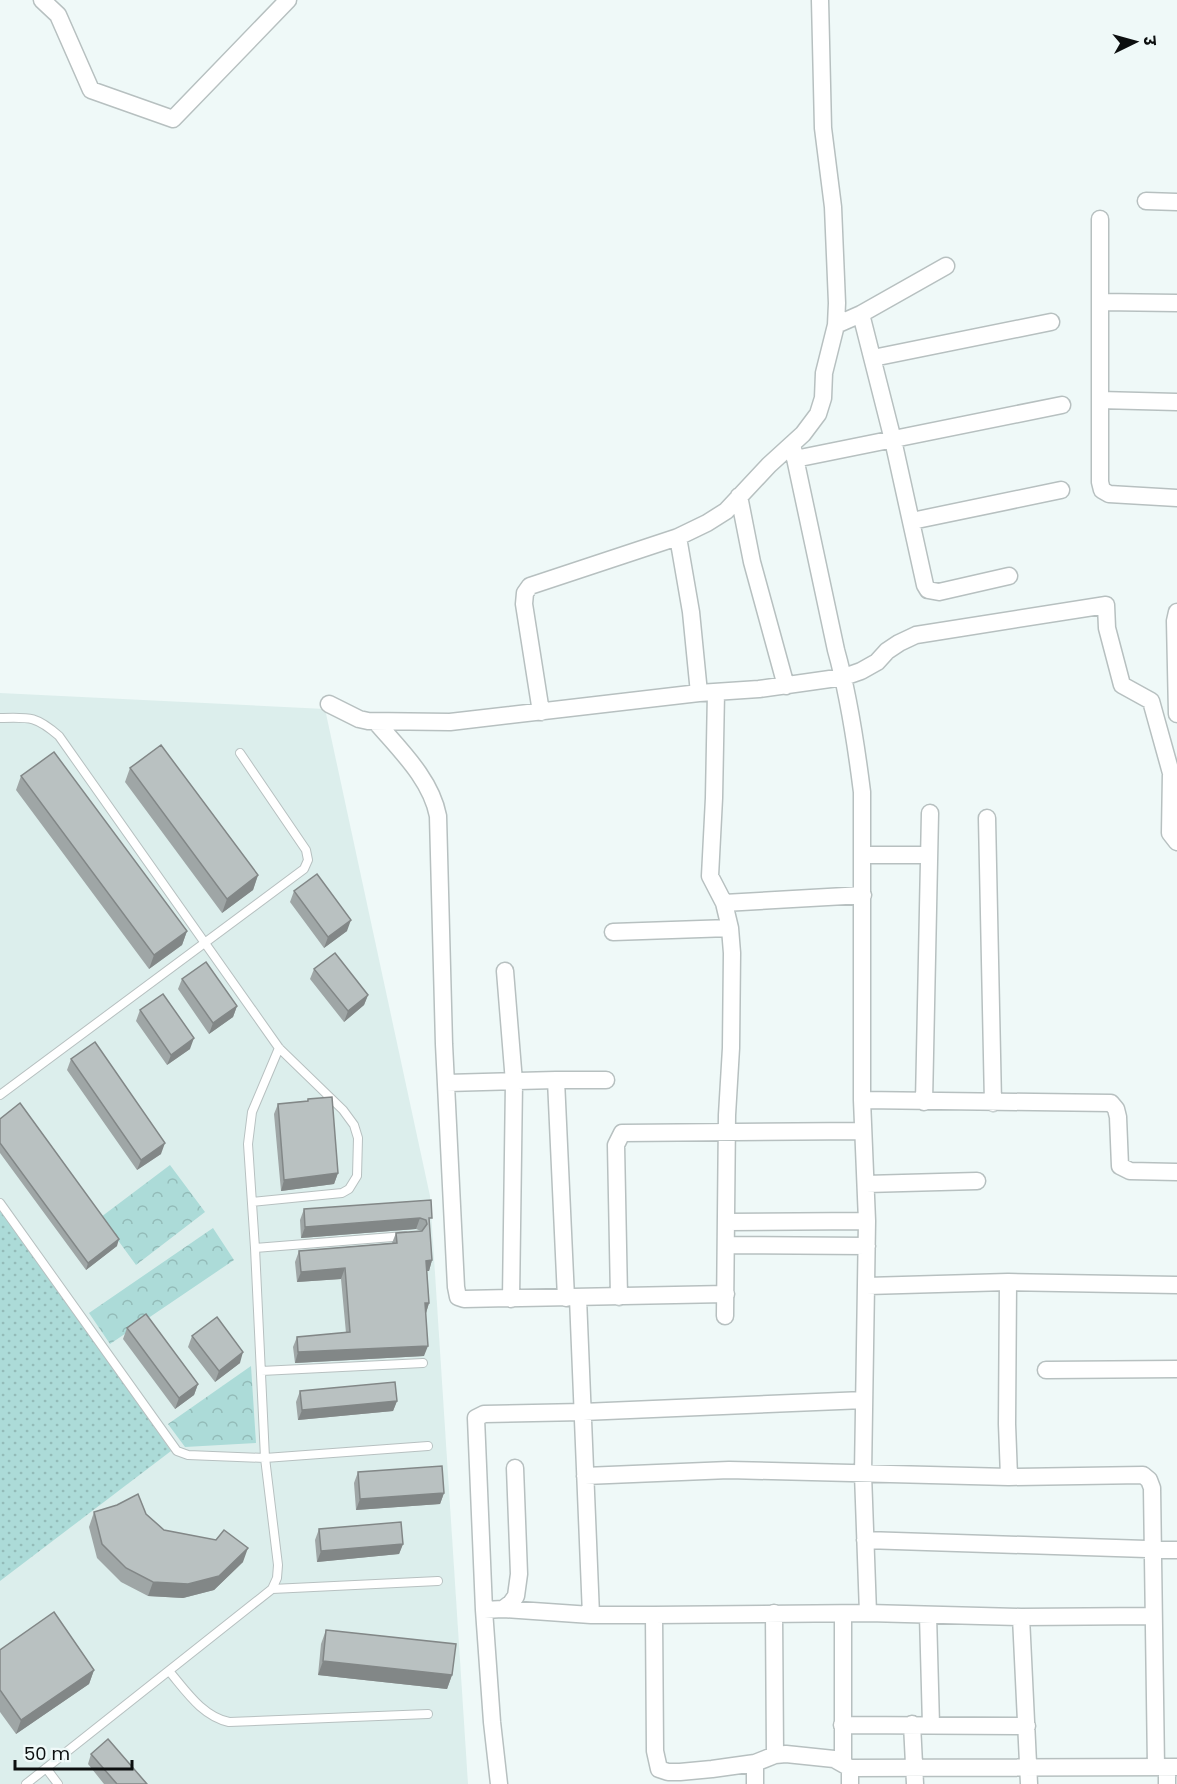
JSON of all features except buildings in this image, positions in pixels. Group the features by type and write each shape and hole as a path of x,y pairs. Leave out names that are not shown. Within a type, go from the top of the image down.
{"street":[{"path":"42,0 58,15 91,90 173,119 288,0"},
{"path":"541,712 524,604 525,593 530,586 678,537 707,523 726,511 739,496 794,451 818,414 823,398 824,373 836,325 837,303 832,207 823,128 820,0"},
{"path":"1146,201 1177,202"},
{"path":"1100,219 1100,482 1102,490 1109,494 1177,498"},
{"path":"836,325 861,315 946,266"},
{"path":"1101,302 1177,303"},
{"path":"861,315 893,440 925,585 928,590 939,592 1009,576"},
{"path":"873,358 1051,322"},
{"path":"1100,400 1177,402"},
{"path":"794,451 893,440 1062,405"},
{"path":"794,451 836,650 844,677 862,792 862,1100 867,1221 863,1474 868,1613"},
{"path":"912,521 1061,490"},
{"path":"739,496 752,562 786,686"},
{"path":"678,537 691,612 699,693"},
{"path":"328,704 359,719 376,722 450,722 699,693 786,686 844,677 861,671 877,662 899,643 916,635 1106,605 1107,628 1122,685 1151,701 1171,773 1170,833 1177,842"},
{"path":"1177,612 1175,621 1177,714"},
{"path":"716,692 710,876 724,903 730,928 732,1023 727,1133 725,1316"},
{"path":"376,722 430,789 436,803 439,837 444,1044 458,1297 511,1299 726,1294"},
{"path":"924,1102 930,813"},
{"path":"987,818 993,1103"},
{"path":"862,855 929,855"},
{"path":"724,903 863,895"},
{"path":"613,932 730,928"},
{"path":"505,971 514,1082 511,1299"},
{"path":"556,1080 583,1412 591,1615"},
{"path":"447,1083 606,1080"},
{"path":"862,1100 1111,1103 1116,1108 1118,1116 1120,1166 1130,1171 1177,1172"},
{"path":"619,1297 616,1145 622,1132 863,1131"},
{"path":"866,1184 977,1181"},
{"path":"727,1222 867,1221"},
{"path":"727,1245 867,1246"},
{"path":"867,1286 1008,1282 1177,1285"},
{"path":"1008,1282 1009,1477"},
{"path":"1046,1370 1177,1369"},
{"path":"500,1784 492,1722 484,1610 476,1418 484,1414 864,1400"},
{"path":"503,1609 516,1596 519,1574 515,1468"},
{"path":"585,1476 729,1470 1009,1477 1143,1475 1149,1480 1152,1488 1153,1616 1167,1771 1028,1776 915,1776 847,1772 834,1759 775,1755 712,1777 658,1769 655,1751 654,1615"},
{"path":"865,1540 1177,1550"},
{"path":"484,1610 503,1609 591,1615 868,1613 1021,1617 1153,1616"},
{"path":"774,1613 775,1755"},
{"path":"843,1614 842,1725 847,1772"},
{"path":"928,1615 931,1725"},
{"path":"1021,1617 1028,1776"},
{"path":"912,1724 915,1776"},
{"path":"842,1725 1027,1726"},
{"path":"755,1762 755,1784"}],"lane":[{"path":"0,718 23,717 42,721 59,736 279,1048 343,1110 354,1125 358,1138 357,1176 349,1189 342,1193 252,1202"},
{"path":"0,1095 304,869 308,860 306,850 240,753"},
{"path":"26,1784 272,1589 277,1578 278,1565 265,1458 248,1144 254,1105 279,1048"},
{"path":"0,1203 177,1451 188,1455 265,1458 428,1446"},
{"path":"255,1248 417,1235"},
{"path":"261,1371 423,1363"},
{"path":"272,1589 438,1581"},
{"path":"169,1671 203,1710 229,1722 428,1714"},
{"path":"46,1768 58,1784"}],"shaded area":[{"path":"0,693 325,709 430,1196 468,1784 0,1784"}],"green space":[{"path":"170,1165 205,1212 136,1265 101,1217"},
{"path":"0,1207 171,1451 0,1581"},
{"path":"213,1228 234,1260 110,1344 89,1313"},
{"path":"251,1366 256,1443 185,1447 168,1424"}]}
